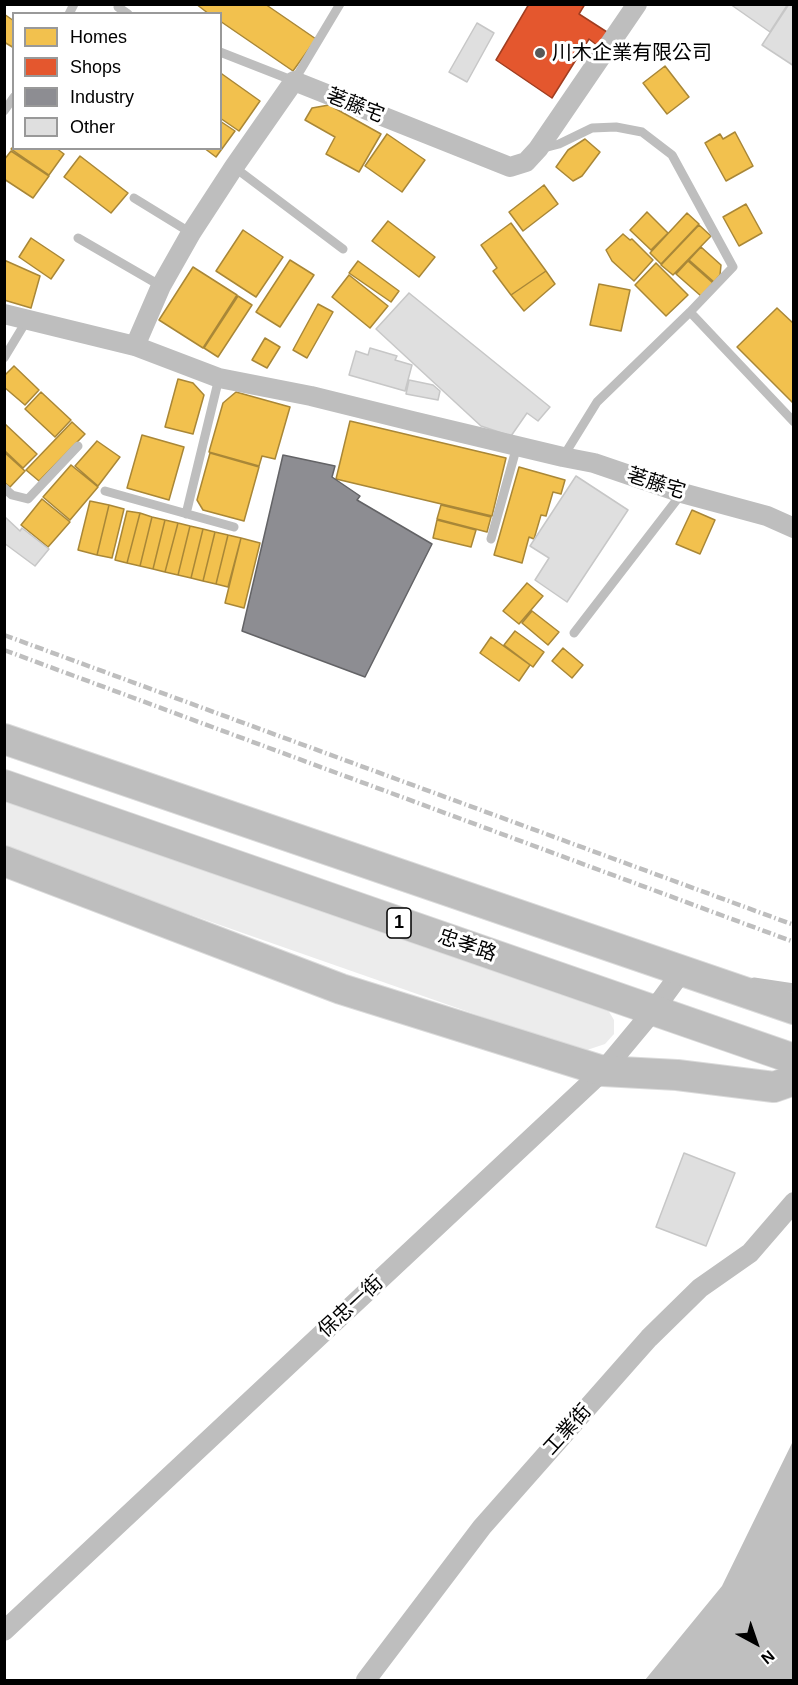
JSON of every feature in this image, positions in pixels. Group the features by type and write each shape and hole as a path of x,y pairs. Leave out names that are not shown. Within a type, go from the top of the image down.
{"main road":[{"name":"1","path":"4,739 794,1009"},
{"name":"忠孝路","path":"4,785 794,1059"},
{"path":"4,861 341,989 603,1071 677,1075 787,1086"}],"street":[{"name":"荖藤宅","path":"294,81 510,167 526,162 538,149 637,4"},
{"path":"135,346 161,286 191,233 294,81"},
{"name":"荖藤宅","path":"4,314 135,346 219,378 311,396 594,463 682,493 767,516 794,528"},
{"name":"保忠一街","path":"4,1631 603,1071 653,1011 683,970"},
{"name":"工業街","path":"366,1680 482,1527 634,1355 700,1288 750,1253 794,1202"}],"lane":[{"path":"222,53 294,81 340,4"},
{"path":"538,149 559,144 591,128 616,127 642,132 672,155 733,267 597,402 562,457"},
{"path":"234,167 343,249"},
{"path":"134,198 191,233"},
{"path":"78,238 161,286"},
{"path":"690,312 794,422"},
{"path":"4,358 27,320"},
{"path":"186,514 219,378"},
{"path":"4,488 12,495 28,499 78,446"},
{"path":"491,539 517,446"},
{"path":"105,491 234,527"},
{"path":"574,633 682,493"},
{"path":"683,970 738,979"},
{"path":"749,981 794,988"}],"shaded area":[{"path":"4,801 608,1010 614,1020 614,1034 605,1044 587,1050 543,1038 160,904 5,847"},
{"path":"793,1441 793,1680 645,1680 722,1586"}],"building: Homes":[{"path":"196,4 265,4 316,39 293,71 222,22 222,12 206,12"},
{"path":"4,14 12,20 12,47 4,42"},
{"path":"665,66 689,97 667,114 643,83"},
{"path":"222,74 260,101 239,131 222,119"},
{"path":"329,105 381,134 359,172 326,154 335,137 305,120 312,108"},
{"path":"222,122 235,131 222,149"},
{"path":"735,132 753,166 726,181 705,143 720,134 723,139"},
{"path":"387,134 425,160 402,192 365,166"},
{"path":"585,139 600,152 582,176 573,181 556,167 568,150"},
{"path":"12,150 59,150 64,154 49,175"},
{"path":"207,150 221,150 216,157"},
{"path":"11,151 49,176 33,198 4,179 4,160"},
{"path":"80,156 128,193 111,213 64,177"},
{"path":"544,185 558,204 523,231 509,212"},
{"path":"746,204 762,233 739,246 723,217"},
{"path":"647,212 668,233 651,250 630,230"},
{"path":"687,213 699,224 661,264 650,253"},
{"path":"388,221 435,257 419,277 372,241"},
{"path":"511,223 546,271 511,295 493,271 497,268 481,245"},
{"path":"699,225 711,236 673,275 661,265"},
{"path":"243,230 283,257 256,297 216,271"},
{"path":"623,234 630,240 632,239 653,260 634,281 612,261 606,250"},
{"path":"31,238 64,260 51,279 19,257"},
{"path":"701,247 721,265 720,275 714,282 689,260"},
{"path":"4,260 40,276 31,308 4,300"},
{"path":"290,260 314,275 280,327 256,312"},
{"path":"358,261 399,291 391,302 349,273"},
{"path":"688,261 713,283 701,296 676,274"},
{"path":"656,263 688,295 666,316 635,285"},
{"path":"193,267 237,295 203,348 159,320"},
{"path":"546,271 555,284 524,311 511,295"},
{"path":"349,275 388,306 370,328 332,297"},
{"path":"599,284 630,290 621,331 590,325"},
{"path":"238,296 252,305 218,357 204,348"},
{"path":"318,304 333,312 307,358 293,350"},
{"path":"777,308 794,324 794,404 737,347"},
{"path":"265,338 280,347 267,368 252,360"},
{"path":"14,366 39,390 25,405 4,387 4,376"},
{"path":"178,379 193,383 204,395 193,434 165,427"},
{"path":"41,392 71,420 55,437 25,409"},
{"path":"236,392 290,407 275,459 262,456 259,466 209,452 223,403"},
{"path":"350,421 506,458 492,516 336,479"},
{"path":"72,422 85,434 39,481 26,470"},
{"path":"4,423 37,454 23,468 4,450"},
{"path":"142,435 184,447 169,500 127,488"},
{"path":"97,441 120,457 98,486 75,466"},
{"path":"4,452 25,471 10,487 4,482"},
{"path":"210,453 259,467 244,521 203,510 197,500"},
{"path":"71,465 98,487 70,520 43,497"},
{"path":"519,467 565,480 561,494 553,492 546,516 541,515 534,539 529,537 522,563 494,555"},
{"path":"42,499 70,522 48,547 21,525"},
{"path":"90,501 109,505 97,555 78,550"},
{"path":"109,505 124,509 112,558 97,555"},
{"path":"441,505 491,517 487,532 437,519"},
{"path":"692,510 715,520 700,554 676,544"},
{"path":"127,511 140,513 127,563 115,560"},
{"path":"140,513 152,517 140,566 127,563"},
{"path":"152,517 165,520 153,569 140,566"},
{"path":"165,520 178,523 165,572 153,569"},
{"path":"437,520 476,530 471,547 433,538"},
{"path":"178,523 190,526 178,575 165,572"},
{"path":"190,526 203,529 191,578 178,575"},
{"path":"203,529 215,532 203,581 191,578"},
{"path":"215,532 228,535 216,584 203,581"},
{"path":"228,535 241,538 228,587 216,584"},
{"path":"241,538 260,543 244,608 225,603"},
{"path":"527,583 543,596 519,624 503,611"},
{"path":"532,611 559,632 548,645 522,623"},
{"path":"515,631 544,652 533,667 504,645"},
{"path":"491,637 530,665 519,681 480,653"},
{"path":"563,648 583,665 572,678 552,661"}],"building: Shops":[{"name":"川木企業有限公司","path":"529,4 585,4 579,14 607,32 598,46 589,39 552,98 496,60"}],"building: Industry":[{"path":"283,455 335,466 332,477 360,496 357,500 432,544 365,677 242,631"}],"building: Other":[{"path":"730,4 788,4 770,32"},
{"path":"789,4 794,4 794,66 762,45"},
{"path":"477,23 494,33 467,82 449,72"},
{"path":"409,293 550,407 538,421 527,413 511,436 481,426 376,329"},
{"path":"370,348 397,356 395,360 412,365 405,391 349,375 356,351 368,355"},
{"path":"409,380 433,385 440,391 438,400 406,394"},
{"path":"576,476 628,510 567,602 535,580 549,558 530,546"},
{"path":"4,516 20,531 22,528 49,549 35,566 4,543"},
{"path":"684,1153 735,1173 706,1246 656,1227"}],"railway":[{"path":"4,635 794,925"},
{"path":"4,650 794,942"}],"place":[{"name":"川木企業有限公司","path":"540,53"}]}
